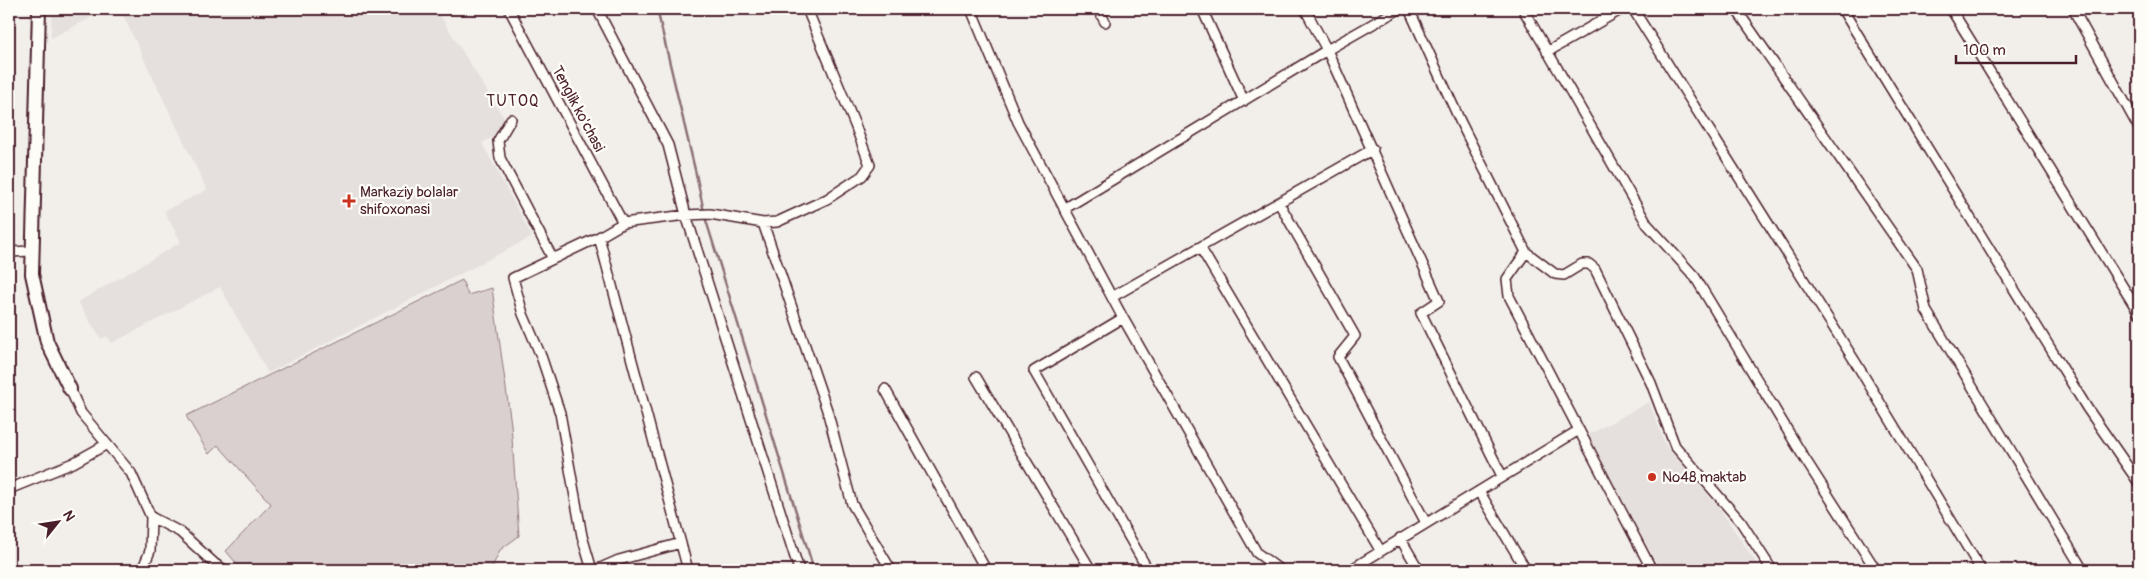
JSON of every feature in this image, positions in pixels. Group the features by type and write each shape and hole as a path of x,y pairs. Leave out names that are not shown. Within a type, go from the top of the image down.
{"street":[{"path":"39,9 32,274 47,342 81,413 131,473 152,517 150,551 142,570"},
{"name":"Tenglik ko'chasi","path":"509,9 623,223"},
{"path":"597,9 668,145 799,570"},
{"path":"681,542 620,560 594,570 582,536 560,413 541,356 523,314 512,278 599,237 623,223 710,214 763,223 777,222 827,199 862,176 870,165 807,9"},
{"path":"971,9 1018,122 1123,318 1256,553 1280,570"},
{"path":"1098,9 1105,22"},
{"path":"1202,9 1244,101"},
{"path":"1305,9 1327,50 1373,149 1440,301 1421,313 1502,476"},
{"path":"1064,209 1327,50 1399,9"},
{"path":"1409,9 1461,123 1526,252 1555,274 1564,275 1582,264 1589,264 1595,269 1651,384 1675,446 1741,522 1772,570"},
{"path":"1523,9 1647,224 1694,277 1803,456 1876,570"},
{"path":"1547,52 1622,9"},
{"path":"1633,9 1856,363 1981,570"},
{"path":"1736,9 1917,270 1926,310 2083,570"},
{"path":"1842,9 2087,408 2139,483"},
{"path":"1951,9 2138,310"},
{"path":"2073,9 2139,128"},
{"path":"511,118 498,142 500,158 553,259"},
{"path":"1112,297 1373,149"},
{"path":"1278,203 1355,336 1338,357 1426,523"},
{"path":"763,223 827,410 852,504 890,570"},
{"path":"599,237 688,570"},
{"path":"1200,248 1380,550"},
{"path":"9,252 32,251"},
{"path":"1526,252 1507,279 1509,296 1652,570"},
{"path":"1123,318 1034,371 1148,570"},
{"path":"976,377 1091,570"},
{"path":"885,389 986,570"},
{"path":"1350,570 1579,430"},
{"path":"9,489 73,463 106,444"},
{"path":"1479,492 1526,570"},
{"path":"152,517 180,532 215,564 225,570"},
{"path":"1400,538 1419,570"}],"shaded area":[{"path":"52,9 108,9 51,38"},
{"name":"Markaziy bolalar shifoxonasi","path":"120,9 436,9 510,128 482,143 532,237 268,373 220,287 112,343 107,336 101,339 78,302 181,242 164,211 207,190"},
{"path":"462,280 468,295 492,288 511,424 519,536 500,550 491,570 242,570 226,551 271,504 218,445 209,454 186,416"},
{"name":"№48 maktab","path":"1649,402 1666,446 1720,509 1761,570 1660,570 1588,435"}],"waterway":[{"path":"657,9 704,212"},
{"path":"705,217 814,570"}],"place":[{"name":"Markaziy bolalar shifoxonasi","path":"349,201"},
{"name":"№48 maktab","path":"1652,477"}],"district":[{"name":"TUTOQ","path":"513,101"}]}
